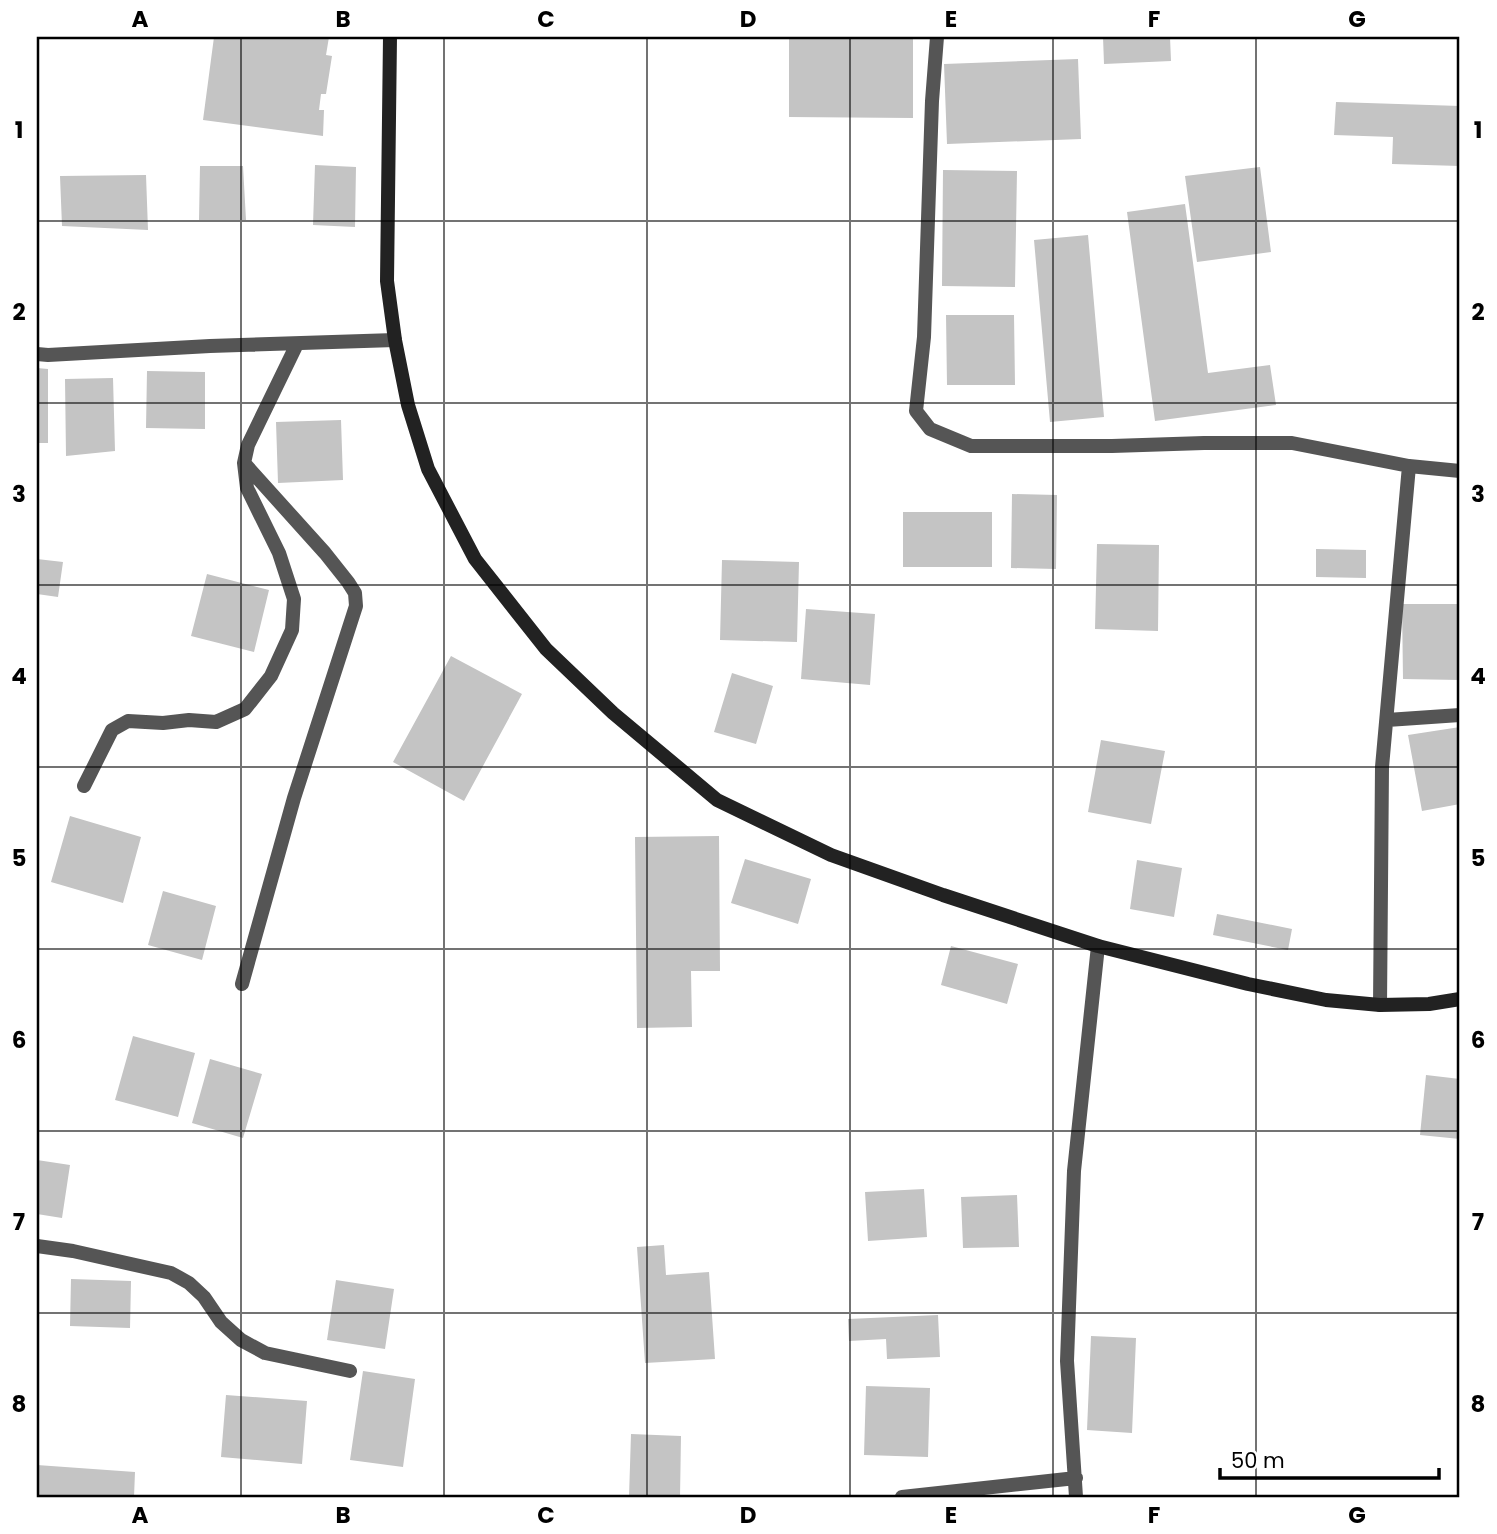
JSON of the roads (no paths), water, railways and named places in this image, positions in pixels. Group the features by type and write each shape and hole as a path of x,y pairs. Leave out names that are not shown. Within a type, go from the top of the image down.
{"street":[{"path":"390,37 387,281 408,405 428,469 475,559 546,649 613,713 717,800 831,855 943,895 1098,946 1248,984 1326,999 1380,1005 1429,1004 1460,999"},
{"path":"937,37 932,102 924,337 916,411 930,429 971,446 1292,443 1409,466 1460,471"},
{"path":"37,354 395,340"},
{"path":"84,786 111,730 128,721 216,722 245,709 271,676 292,630 294,599 279,553 247,488 244,463 248,445 297,344"},
{"path":"242,984 294,798 356,606 355,593 348,582 244,463"},
{"path":"1380,1005 1382,767 1409,466"},
{"path":"1387,720 1460,715"},
{"path":"1076,1497 1067,1361 1074,1171 1098,946"},
{"path":"37,1246 73,1251 171,1273 189,1283 204,1297 221,1322 241,1340 265,1353 350,1371"},
{"path":"902,1497 1076,1478"}]}
